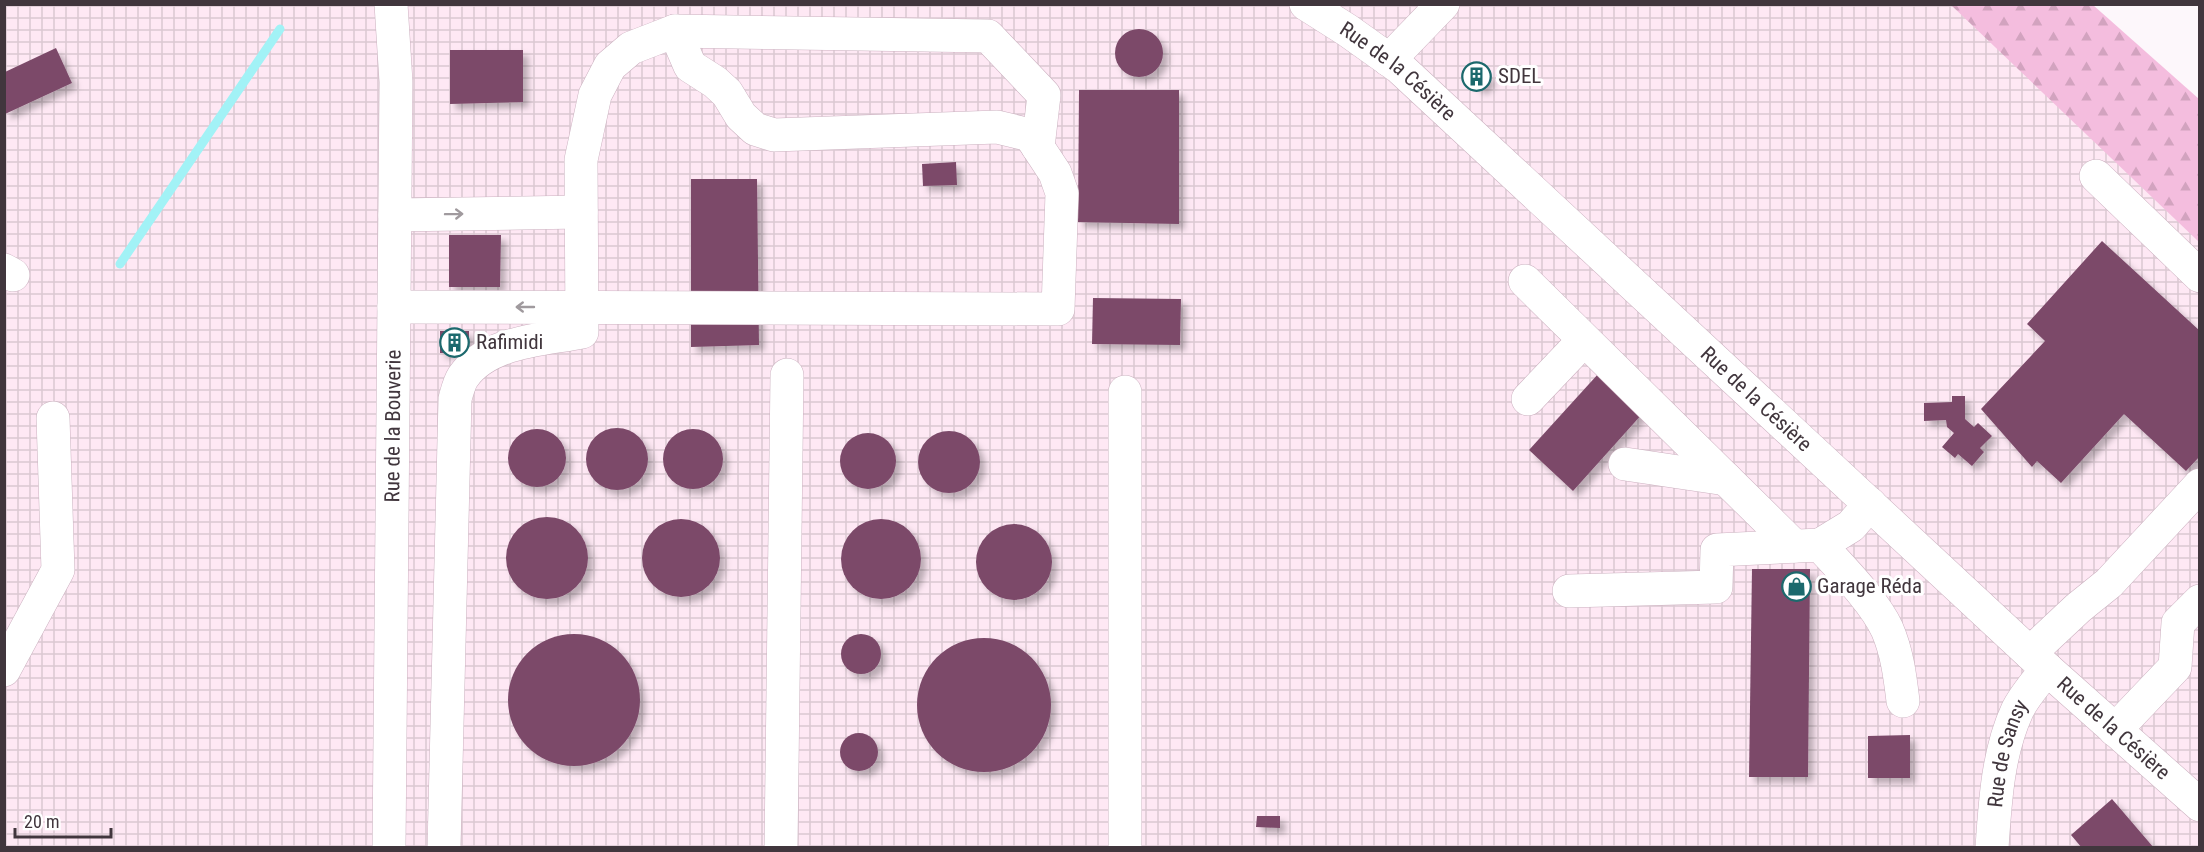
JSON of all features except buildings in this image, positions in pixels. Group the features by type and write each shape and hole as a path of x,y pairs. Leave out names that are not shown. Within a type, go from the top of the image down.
{"street":[{"name":"Rue de la Bouverie","path":"389,848 396,82 391,4"},
{"name":"Rue de la Césière","path":"1306,4 1389,60 2038,661 2199,805"},
{"path":"1389,60 1443,4"},
{"path":"444,848 455,399 461,379 481,358 506,347 582,332 581,160 595,95 609,66 631,48 675,31 988,36 1044,95 1038,147"},
{"path":"394,307 1058,309 1062,194 1055,173 1030,135 997,127 774,135 755,129 741,116 728,93 690,66 675,31"},
{"path":"2096,176 2199,276"},
{"path":"395,215 581,212"},
{"path":"1525,281 1726,479 1865,597 1886,627 1898,661 1903,701"},
{"path":"1528,399 1584,340"},
{"path":"781,848 787,375"},
{"path":"1125,392 1125,848"},
{"path":"4,670 58,570 53,418"},
{"path":"1672,426 1624,464 1726,479"},
{"name":"Rue de Sansy","path":"1992,848 1994,804 2005,749 2017,710 2038,661 2199,485"},
{"path":"1569,591 1716,587 1718,550 1807,546 1851,526 1870,504"},
{"path":"2115,730 2175,667 2178,622 2199,601"}],"shaded area":[{"path":"5,5 2026,5 2199,164 2199,847 5,848"}],"green space":[{"path":"1951,5 2093,5 2199,99 2199,242"}],"waterway":[{"path":"120,264 280,29"}],"place":[{"name":"SDEL","path":"1477,76"},
{"name":"Rafimidi","path":"455,342"},
{"name":"Garage Réda","path":"1796,586"}]}
